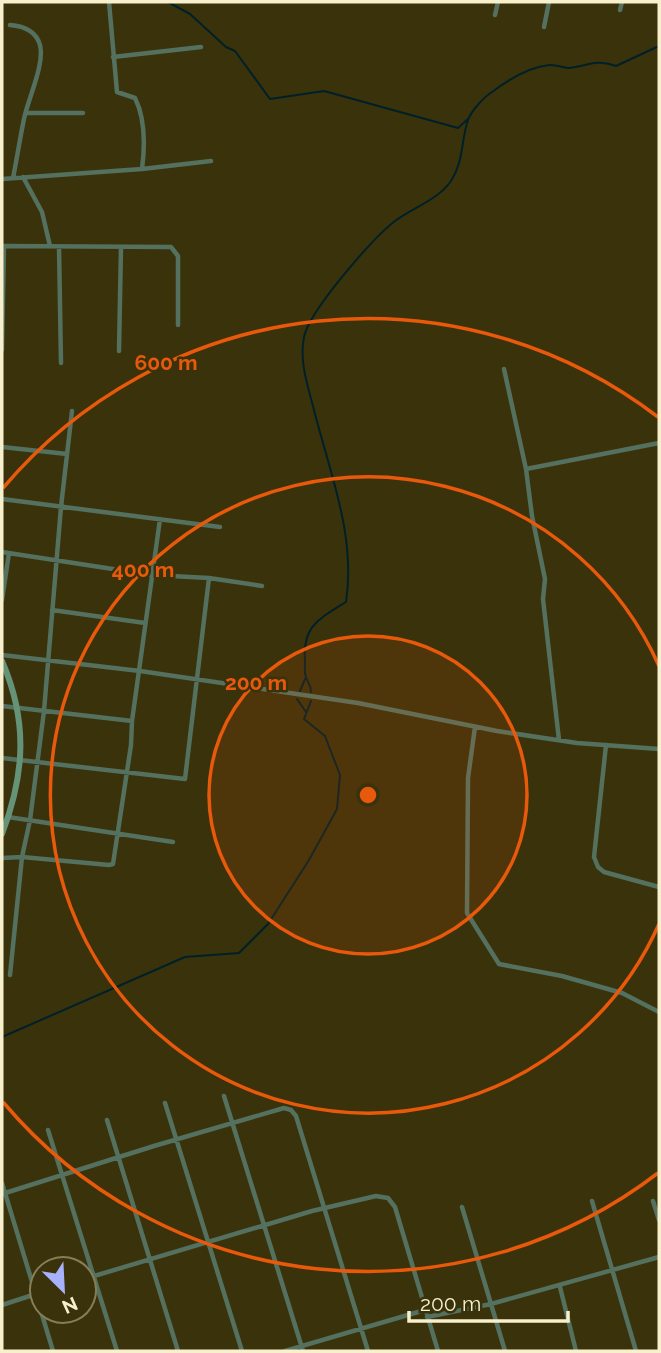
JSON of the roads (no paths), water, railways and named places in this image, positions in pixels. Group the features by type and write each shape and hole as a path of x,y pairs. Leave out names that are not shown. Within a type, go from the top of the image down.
{"street":[{"path":"109,2 117,92 135,99 138,104 144,132 142,169"},
{"path":"495,15 498,2"},
{"path":"544,27 549,2"},
{"path":"620,10 622,2"},
{"path":"10,25 29,30 40,44 41,57 13,178"},
{"path":"113,57 201,47"},
{"path":"26,113 83,113"},
{"path":"2,179 211,161"},
{"path":"23,177 42,212 50,246"},
{"path":"2,350 3,246 166,246 177,252 178,325"},
{"path":"60,247 61,363"},
{"path":"119,351 121,247"},
{"path":"504,369 526,469 545,579 543,599 559,740"},
{"path":"10,975 22,857 30,820 44,711 72,411"},
{"path":"526,469 659,443"},
{"path":"2,447 67,454"},
{"path":"2,499 220,527"},
{"path":"2,858 22,857 112,865 160,519"},
{"path":"2,552 152,575 209,578 262,586"},
{"path":"2,600 9,553"},
{"path":"2,758 184,779 209,578"},
{"path":"52,610 145,623"},
{"path":"2,834 19,775 20,738 18,707 2,658 140,671 358,703 475,727 559,740 659,749"},
{"path":"2,706 132,721"},
{"path":"475,727 468,778 467,913 499,964 562,976 622,993 659,1012"},
{"path":"606,745 594,857 598,867 604,872 659,887"},
{"path":"2,808 11,809"},
{"path":"8,817 173,842"},
{"path":"224,1096 302,1348"},
{"path":"166,1103 242,1351"},
{"path":"3,1194 284,1108 291,1110 296,1116 368,1351"},
{"path":"107,1120 178,1351"},
{"path":"48,1130 89,1255"},
{"path":"2,1184 28,1272"},
{"path":"98,1275 312,1211 326,1210 376,1196 391,1200 438,1351"},
{"path":"653,1200 659,1220"},
{"path":"592,1201 636,1351"},
{"path":"462,1206 505,1351"},
{"path":"427,1317 560,1287 659,1257"},
{"path":"98,1283 117,1351"},
{"path":"560,1287 576,1351"},
{"path":"2,1306 28,1297"},
{"path":"285,1351 425,1310"},
{"path":"45,1325 53,1351"}],"waterway":[{"path":"168,2 190,14 226,47 235,51 270,99 324,91 458,128 468,119"},
{"path":"311,692 305,671 306,639 320,619 346,602 348,577 340,505 303,365 304,337 308,325 329,293 372,243 395,221 446,188 458,166 468,120 489,94 526,71 541,66 570,68 597,63 616,66 659,46"},
{"path":"300,691 305,679"},
{"path":"297,699 306,712"},
{"path":"2,1037 185,957 239,953 268,924 309,860 337,809 340,775 325,736 304,719 311,701"}]}
